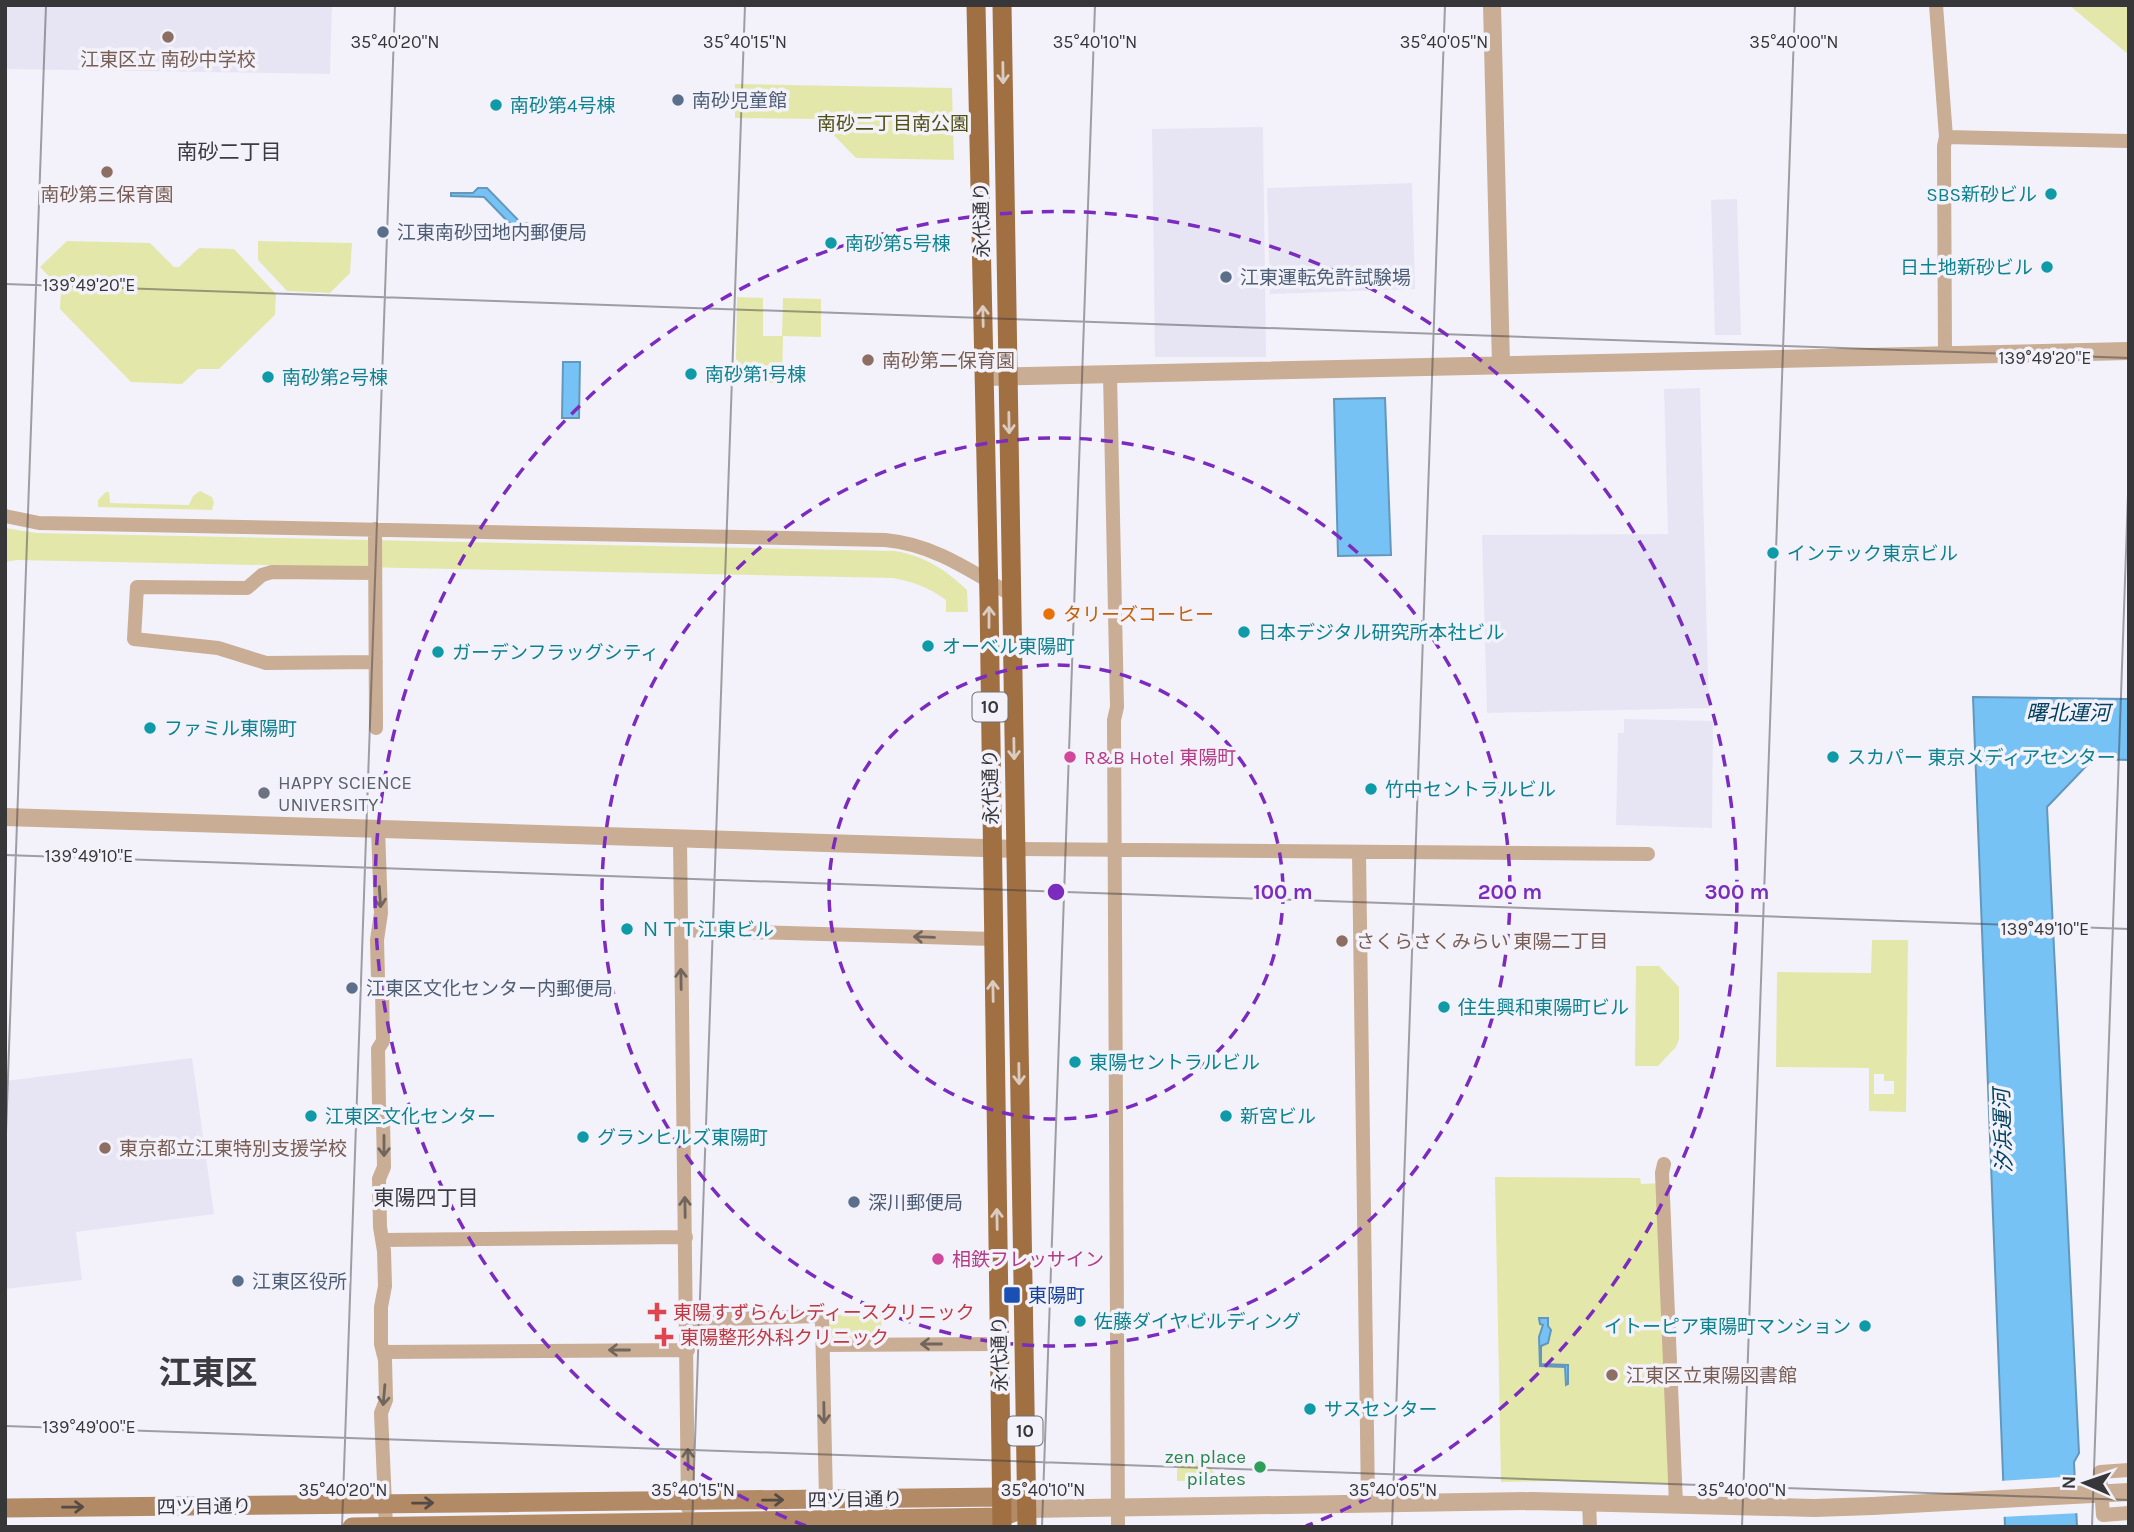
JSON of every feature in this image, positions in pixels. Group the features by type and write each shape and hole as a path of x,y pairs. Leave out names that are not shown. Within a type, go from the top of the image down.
{"main road":[{"name":"永代通り","path":"976,5 1002,1513"},
{"name":"永代通り","path":"1002,5 1026,1518"},
{"name":"四ツ目通り","path":"5,1508 826,1499 1002,1513 1026,1518"},
{"name":"四ツ目通り","path":"352,1527 688,1524 1002,1513"}],"street":[{"path":"1492,5 1501,365"},
{"path":"1936,5 1946,137 1945,355"},
{"path":"1946,137 2129,141"},
{"path":"984,377 2129,351"},
{"path":"1110,374 1117,707 1114,720 1118,1527"},
{"path":"5,516 39,523 904,542 943,555 1012,595"},
{"path":"375,529 376,728"},
{"path":"375,573 272,572 261,575 247,588 137,587 134,639 218,648 266,663 376,662"},
{"path":"5,817 991,849 1648,854"},
{"path":"378,829 382,913 377,953 378,979 382,989 383,1041 378,1049 379,1106 383,1120 384,1167 379,1179 385,1286 381,1319 386,1400 381,1413 386,1527"},
{"path":"680,839 688,1524"},
{"path":"1359,853 1368,1503"},
{"path":"680,930 992,939"},
{"path":"1664,1164 1662,1173 1675,1504"},
{"path":"382,1240 686,1237"},
{"path":"687,1320 817,1317 822,1320 826,1499"},
{"path":"823,1345 999,1344"},
{"path":"383,1352 688,1350"},
{"path":"2129,1470 2100,1472 2103,1515 2129,1513"},
{"path":"1026,1518 1117,1508 1368,1503 1589,1502 1814,1508 2129,1492"},
{"path":"1589,1502 1590,1527"}],"shaded area":[{"name":"江東区立 南砂中学校","path":"5,5 332,5 330,74 5,69"},
{"path":"1263,127 1266,357 1155,357 1152,129"},
{"path":"1412,183 1415,289 1270,294 1267,188"},
{"path":"1737,199 1741,335 1715,335 1711,200"},
{"path":"1700,388 1709,708 1487,713 1482,535 1668,534 1664,389"},
{"path":"1624,719 1713,721 1712,828 1616,825 1618,733 1624,733"},
{"name":"東京都立江東特別支援学校","path":"192,1058 214,1214 76,1232 82,1280 5,1289 5,1081"}],"green space":[{"path":"2069,5 2129,5 2129,55"},
{"name":"南砂二丁目南公園","path":"735,84 952,88 954,160 856,158 818,119 735,118"},
{"path":"67,241 150,243 174,267 179,267 199,248 234,249 276,294 275,315 219,369 198,369 182,384 131,382 60,309 61,289 40,267"},
{"path":"258,241 352,243 350,273 330,293 287,291 258,260"},
{"path":"737,297 763,298 763,336 782,336 783,298 821,299 821,337 783,336 782,383 758,383 736,359"},
{"path":"200,491 212,497 212,510 98,507 98,500 106,492 109,492 110,503 189,505 193,496"},
{"path":"5,528 36,533 895,551 925,560 959,583 967,590 968,612 946,612 946,600 940,595 893,578 17,560 5,562"},
{"path":"1872,940 1908,940 1906,1112 1869,1111 1869,1068 1776,1067 1777,972 1871,973","holes":["1874,1074 1884,1074 1884,1081 1894,1081 1894,1094 1874,1094"]},
{"path":"1636,966 1659,966 1679,987 1679,1039 1676,1047 1658,1066 1635,1066"},
{"path":"1495,1177 1640,1178 1641,1184 1662,1183 1675,1484 1501,1482"},
{"path":"881,1314 882,1337 833,1338 829,1334 828,1315"},
{"path":"1177,1460 1202,1460 1222,1480 1177,1481"}],"water":[{"path":"478,188 487,188 521,223 560,224 560,233 518,232 484,197 451,196 451,193 473,193"},
{"path":"563,362 580,362 579,418 562,418"},
{"path":"1385,398 1391,555 1338,556 1334,399"},
{"path":"1973,697 2129,699 2129,760 2093,759 2047,807 2079,1453 2074,1462 2077,1527 2005,1527"},
{"path":"1539,1318 1548,1318 1551,1330 1548,1343 1541,1346 1541,1364 1568,1365 1566,1385 1565,1367 1540,1366 1539,1337 1543,1325 1540,1324"}],"pier":[{"path":"2078,1476 2080,1513 2001,1517 2000,1481"}],"place":[{"name":"江東区立 南砂中学校","path":"168,37"},
{"name":"南砂児童館","path":"678,100"},
{"name":"南砂第4号棟","path":"496,105"},
{"name":"南砂第三保育園","path":"107,172"},
{"name":"SBS新砂ビル","path":"2051,194"},
{"name":"江東南砂団地内郵便局","path":"383,232"},
{"name":"南砂第5号棟","path":"831,243"},
{"name":"日土地新砂ビル","path":"2047,267"},
{"name":"江東運転免許試験場","path":"1226,277"},
{"name":"南砂第二保育園","path":"868,360"},
{"name":"南砂第1号棟","path":"691,374"},
{"name":"南砂第2号棟","path":"268,377"},
{"name":"インテック東京ビル","path":"1773,553"},
{"name":"タリーズコーヒー","path":"1049,614"},
{"name":"日本デジタル研究所本社ビル","path":"1244,632"},
{"name":"オーベル東陽町","path":"928,646"},
{"name":"ガーデンフラッグシティ","path":"438,652"},
{"name":"ファミル東陽町","path":"150,728"},
{"name":"R&B Hotel 東陽町","path":"1070,757"},
{"name":"スカパー 東京メディアセンター","path":"1833,757"},
{"name":"竹中セントラルビル","path":"1371,789"},
{"name":"HAPPY SCIENCE UNIVERSITY","path":"264,793"},
{"name":"ＮＴＴ江東ビル","path":"627,929"},
{"name":"さくらさくみらい 東陽二丁目","path":"1342,941"},
{"name":"江東区文化センター内郵便局","path":"352,988"},
{"name":"住生興和東陽町ビル","path":"1444,1007"},
{"name":"東陽セントラルビル","path":"1075,1062"},
{"name":"江東区文化センター","path":"311,1116"},
{"name":"新宮ビル","path":"1226,1116"},
{"name":"グランヒルズ東陽町","path":"583,1137"},
{"name":"東京都立江東特別支援学校","path":"105,1148"},
{"name":"深川郵便局","path":"854,1202"},
{"name":"相鉄フレッサイン","path":"938,1259"},
{"name":"江東区役所","path":"238,1281"},
{"name":"東陽町","path":"1012,1295"},
{"name":"東陽すずらんレディースクリニック","path":"657,1312"},
{"name":"佐藤ダイヤビルディング","path":"1080,1321"},
{"name":"イトーピア東陽町マンション","path":"1865,1326"},
{"name":"東陽整形外科クリニック","path":"664,1337"},
{"name":"江東区立東陽図書館","path":"1612,1375"},
{"name":"サスセンター","path":"1310,1409"},
{"name":"zen place pilates","path":"1260,1467"}],"district":[{"name":"南砂二丁目","path":"229,152"},
{"name":"東陽四丁目","path":"426,1198"},
{"name":"江東区","path":"208,1372"}],"water label":[{"name":"曙北運河","path":"2068,713"},
{"name":"汐浜運河","path":"2003,1131"}]}
